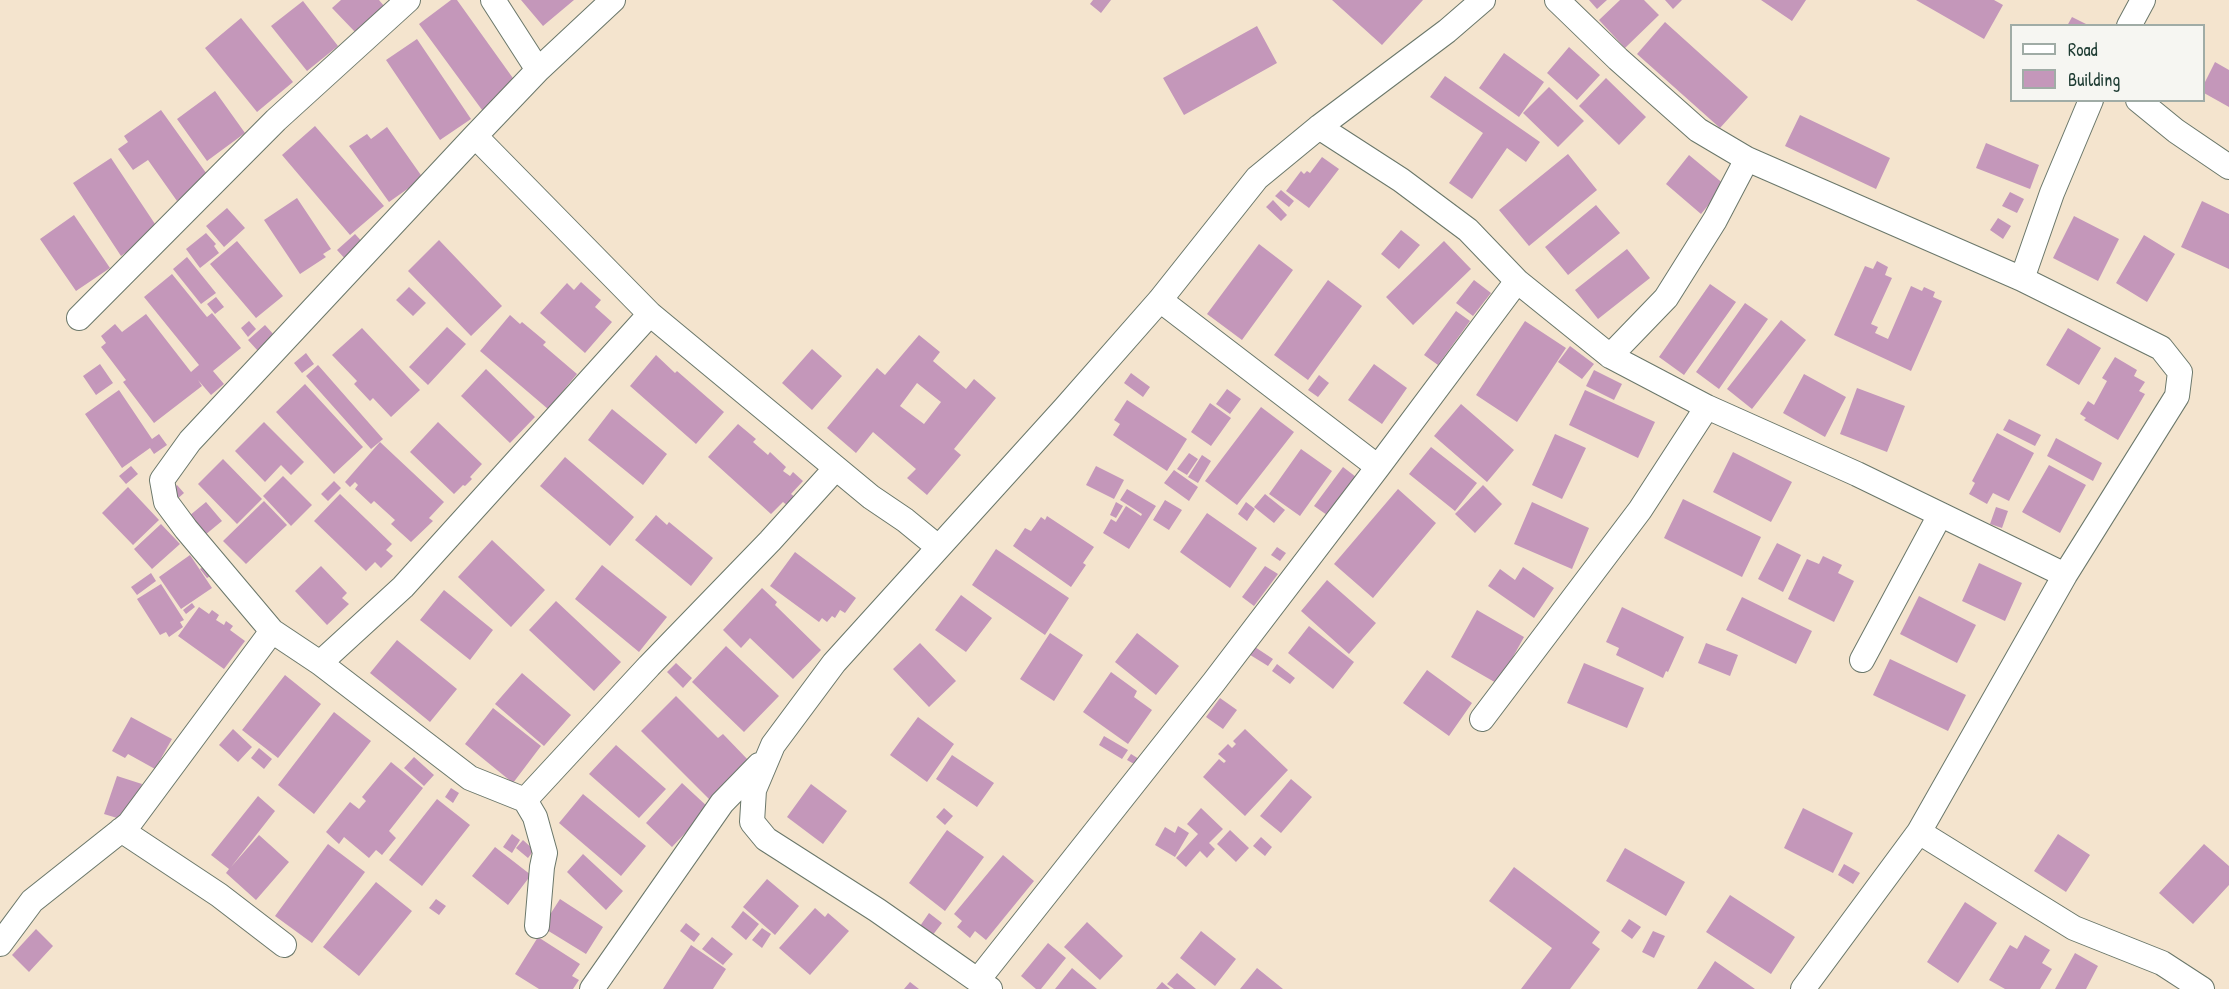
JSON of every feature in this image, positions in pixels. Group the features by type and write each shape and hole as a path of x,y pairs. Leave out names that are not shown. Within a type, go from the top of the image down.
{"street":[{"path":"79,318 276,120 408,0"},
{"path":"494,0 538,70"},
{"path":"537,927 545,853 535,817 525,801 470,778 320,663 272,630 186,530 166,502 162,480 190,441 475,136 538,70 613,0"},
{"path":"1483,0 1447,31 1319,127 1257,178 1160,300 834,663 773,745 753,790 752,822 766,839 877,910 984,985 1517,281"},
{"path":"1557,0 1618,59 1698,130 1747,159 2022,279 2161,348 2180,372 2177,396 2065,575 1919,832 1803,989"},
{"path":"2130,24 2143,0"},
{"path":"2022,279 2052,193 2090,102"},
{"path":"2140,102 2176,131 2229,167"},
{"path":"1319,127 1401,180 1468,230 1517,281 1610,356 1707,407 1857,474 2065,575"},
{"path":"475,136 650,314 836,468 938,547"},
{"path":"1610,356 1665,298 1715,220 1747,159"},
{"path":"1160,300 1378,467"},
{"path":"320,663 403,587 650,314"},
{"path":"1482,719 1640,510 1707,407"},
{"path":"525,801 836,468"},
{"path":"1862,660 1941,515"},
{"path":"0,944 32,901 129,824 272,630"},
{"path":"592,989 722,803 769,754"},
{"path":"121,830 219,895 284,945"},
{"path":"1919,832 2074,927 2162,963 2202,989"}],"building":[{"path":"341,0 379,0 384,6 356,33 332,8"},
{"path":"451,0 457,0 520,88 485,114 419,24"},
{"path":"521,0 574,0 543,26"},
{"path":"1093,0 1111,0 1101,13 1090,4"},
{"path":"1332,0 1423,0 1382,45"},
{"path":"1589,0 1607,0 1597,9"},
{"path":"1620,0 1644,0 1659,15 1625,48 1599,20"},
{"path":"1665,0 1682,0 1673,9"},
{"path":"1761,0 1806,0 1792,21"},
{"path":"1916,0 1994,0 2003,5 1984,39"},
{"path":"303,1 338,46 307,71 271,26"},
{"path":"2072,17 2086,24 2068,24"},
{"path":"241,18 293,82 257,112 205,48"},
{"path":"1665,22 1748,97 1720,128 1637,54"},
{"path":"1257,26 1277,63 1184,115 1163,78"},
{"path":"417,39 471,119 440,140 386,60"},
{"path":"1569,47 1600,75 1577,100 1547,73"},
{"path":"1504,53 1544,82 1519,117 1479,88"},
{"path":"2215,62 2229,70 2229,107 2205,94 2205,82"},
{"path":"1445,76 1540,142 1526,162 1507,148 1472,199 1449,183 1483,133 1430,97"},
{"path":"1606,78 1646,117 1619,145 1579,106"},
{"path":"1549,87 1584,121 1558,147 1523,113"},
{"path":"215,91 245,133 207,161 177,119"},
{"path":"161,110 209,177 177,201 148,160 133,170 118,149 128,142 124,136"},
{"path":"1800,115 1890,158 1876,189 1785,146"},
{"path":"315,126 384,206 350,235 282,155"},
{"path":"387,127 423,178 389,202 349,146 367,134 371,139"},
{"path":"1986,143 2039,165 2030,189 1976,168"},
{"path":"1568,154 1597,190 1529,246 1499,210"},
{"path":"1689,155 1725,185 1701,214 1666,184"},
{"path":"1322,157 1339,169 1309,208 1286,191 1301,171 1304,174 1307,171 1310,173"},
{"path":"111,158 159,230 121,256 73,183"},
{"path":"1281,190 1294,201 1289,207 1275,196"},
{"path":"2010,192 2024,199 2017,213 2002,206"},
{"path":"297,198 331,249 323,254 326,257 300,274 264,220"},
{"path":"1273,200 1287,215 1281,221 1266,207"},
{"path":"2202,201 2229,214 2229,269 2181,247"},
{"path":"1596,205 1620,233 1568,275 1545,247"},
{"path":"227,208 245,228 224,247 206,226"},
{"path":"74,215 110,268 76,291 40,239"},
{"path":"2074,216 2119,239 2098,281 2053,258"},
{"path":"1998,218 2011,226 2003,239 1990,230"},
{"path":"1401,230 1420,245 1399,269 1381,254"},
{"path":"206,233 216,244 214,246 219,253 200,268 186,249"},
{"path":"355,234 365,245 347,261 337,250"},
{"path":"2144,235 2175,254 2147,302 2116,283"},
{"path":"439,240 502,306 471,336 408,271"},
{"path":"237,241 283,296 256,318 210,264"},
{"path":"1444,241 1471,269 1413,325 1386,297"},
{"path":"1259,244 1293,270 1242,340 1207,314"},
{"path":"1627,249 1650,278 1598,319 1575,290"},
{"path":"187,257 216,293 201,304 173,269"},
{"path":"1877,261 1888,267 1885,275 1892,278 1871,324 1878,327 1875,333 1888,339 1911,286 1922,291 1924,287 1935,292 1933,297 1942,301 1911,371 1834,335 1865,266 1873,269"},
{"path":"172,274 207,317 212,313 241,348 213,371 224,384 211,395 198,380 202,386 154,423 123,382 126,380 101,347 106,343 101,336 115,324 122,332 146,314 191,372 199,365 144,297"},
{"path":"1328,280 1362,306 1308,380 1274,355"},
{"path":"1474,280 1491,293 1473,316 1456,303"},
{"path":"581,282 601,300 595,307 612,322 585,353 540,313 567,283 574,290"},
{"path":"1710,284 1736,302 1684,375 1659,357"},
{"path":"409,287 426,303 413,316 396,300"},
{"path":"216,297 224,307 215,314 207,304"},
{"path":"1745,303 1768,319 1719,389 1696,372"},
{"path":"1456,311 1470,321 1438,365 1424,355"},
{"path":"510,315 546,342 543,345 577,374 548,409 480,351"},
{"path":"1781,320 1806,340 1752,409 1727,389"},
{"path":"249,321 256,329 248,337 241,328"},
{"path":"1525,321 1566,348 1517,422 1476,395"},
{"path":"265,325 275,336 258,351 248,340"},
{"path":"447,327 466,344 428,385 409,367"},
{"path":"362,328 420,390 391,417 373,398 370,401 354,384 357,381 332,355"},
{"path":"2068,328 2101,348 2079,385 2046,365"},
{"path":"919,335 940,352 933,361 966,389 974,379 996,398 954,449 961,455 927,495 907,478 916,469 873,432 856,453 827,428 877,368 885,375","holes":["917,383 941,402 924,424 900,406"]},
{"path":"1570,346 1594,364 1582,379 1558,362"},
{"path":"812,349 842,376 812,410 782,383"},
{"path":"306,353 314,364 302,373 294,363"},
{"path":"656,355 724,412 696,444 630,386"},
{"path":"2115,357 2137,370 2134,376 2145,382 2139,391 2145,394 2118,440 2084,420 2086,418 2080,414 2088,401 2094,405 2107,381 2102,378"},
{"path":"100,364 113,383 96,395 83,376"},
{"path":"1374,364 1407,388 1382,424 1348,400"},
{"path":"318,365 383,439 371,449 306,376"},
{"path":"486,369 535,417 510,443 461,396"},
{"path":"1594,370 1622,384 1614,400 1586,386"},
{"path":"1131,373 1150,387 1143,397 1124,383"},
{"path":"1804,374 1846,397 1825,437 1783,413"},
{"path":"1319,375 1329,383 1318,397 1308,390"},
{"path":"305,384 363,447 334,474 276,412"},
{"path":"1857,388 1905,406 1887,452 1840,434"},
{"path":"1227,389 1241,399 1230,414 1216,404"},
{"path":"119,390 152,439 159,434 167,445 154,454 150,448 122,468 85,414"},
{"path":"1585,390 1655,422 1638,458 1569,425"},
{"path":"1127,400 1187,439 1167,471 1113,435 1120,424 1114,420"},
{"path":"1210,403 1231,418 1211,446 1191,432"},
{"path":"1461,404 1514,450 1487,482 1434,436"},
{"path":"1261,407 1294,432 1237,505 1205,481"},
{"path":"612,409 667,454 643,485 588,440"},
{"path":"2009,419 2041,435 2035,446 2003,430"},
{"path":"264,422 304,462 291,475 281,465 265,482 235,451"},
{"path":"438,422 482,464 470,477 472,479 454,494 410,452"},
{"path":"738,424 756,439 753,442 768,455 770,452 786,467 783,471 790,476 793,472 803,481 791,494 795,497 788,506 783,502 771,514 708,457"},
{"path":"1997,433 2034,453 2009,501 1993,493 1987,504 1969,494 1975,483 1972,481"},
{"path":"1555,434 1586,448 1562,499 1532,485"},
{"path":"2056,438 2102,463 2093,481 2047,456"},
{"path":"380,442 444,502 429,518 433,521 411,542 391,524 395,520 374,501 371,504 355,489 358,485 355,482 350,487 345,482"},
{"path":"1431,447 1477,483 1455,511 1409,474"},
{"path":"1301,449 1332,471 1300,516 1269,494"},
{"path":"1733,452 1792,482 1771,522 1713,492"},
{"path":"1189,453 1198,459 1187,475 1177,469"},
{"path":"1202,455 1211,461 1198,483 1188,477"},
{"path":"565,457 634,517 610,546 540,486"},
{"path":"223,459 262,499 237,524 198,484"},
{"path":"2049,465 2086,485 2060,533 2022,512"},
{"path":"131,466 138,474 126,484 119,476"},
{"path":"1096,466 1124,480 1114,499 1086,485"},
{"path":"1343,467 1356,477 1327,515 1314,506"},
{"path":"1174,470 1198,487 1189,501 1164,483"},
{"path":"283,476 312,505 291,526 263,496"},
{"path":"334,481 341,488 328,501 321,494"},
{"path":"177,485 184,493 175,501 168,493"},
{"path":"1483,485 1502,504 1475,533 1455,514"},
{"path":"128,487 159,520 133,545 102,513"},
{"path":"1127,489 1156,506 1129,549 1103,533 1111,519 1116,522 1126,506 1141,516 1142,514 1120,500"},
{"path":"1398,489 1436,523 1373,598 1334,564"},
{"path":"340,494 392,544 386,550 393,556 381,568 375,562 366,571 314,521"},
{"path":"1265,494 1285,510 1274,523 1254,507"},
{"path":"1683,499 1761,537 1742,577 1664,538"},
{"path":"1165,500 1182,510 1169,530 1153,520"},
{"path":"264,501 287,525 246,564 223,541"},
{"path":"206,502 222,521 205,535 189,516"},
{"path":"1116,502 1123,506 1116,518 1110,515"},
{"path":"1246,502 1255,509 1247,521 1238,514"},
{"path":"1532,502 1589,528 1572,569 1514,544"},
{"path":"1996,507 2008,511 2002,528 1990,524"},
{"path":"1207,513 1257,548 1230,588 1180,552"},
{"path":"656,515 667,525 669,522 713,558 691,586 635,540"},
{"path":"1047,516 1094,547 1083,563 1086,565 1071,587 1013,546 1025,528 1031,531 1041,517 1045,520"},
{"path":"161,524 180,544 152,569 134,549"},
{"path":"492,540 545,590 511,627 458,577"},
{"path":"1777,543 1801,555 1783,592 1758,579"},
{"path":"1277,547 1286,553 1280,561 1271,555"},
{"path":"996,549 1069,598 1045,635 972,585"},
{"path":"795,552 856,598 845,613 840,610 835,618 832,616 827,622 822,618 819,622 770,586"},
{"path":"190,555 212,588 181,609 159,577"},
{"path":"1823,556 1842,565 1838,573 1854,581 1834,622 1788,599 1807,559 1819,564"},
{"path":"1979,563 2022,583 2005,621 1962,601"},
{"path":"206,565 212,575 207,578 200,569"},
{"path":"602,565 667,617 639,652 575,599"},
{"path":"321,566 347,593 342,598 349,604 327,625 295,591"},
{"path":"1265,566 1278,574 1254,606 1242,597"},
{"path":"1523,567 1554,588 1534,618 1488,586 1500,569 1515,580"},
{"path":"151,573 156,581 137,595 131,587"},
{"path":"1327,580 1376,623 1349,654 1301,611"},
{"path":"161,584 184,620 180,622 183,627 169,637 166,632 160,635 137,599"},
{"path":"762,588 777,602 775,605 821,650 793,679 750,638 741,648 723,630"},
{"path":"444,590 493,630 470,660 420,620"},
{"path":"961,595 992,618 966,652 935,630"},
{"path":"1919,596 1976,625 1957,663 1900,634"},
{"path":"1742,597 1812,631 1796,664 1726,630"},
{"path":"556,601 621,662 594,691 529,630"},
{"path":"192,603 195,607 186,614 183,610"},
{"path":"199,607 209,614 212,610 219,615 216,620 224,625 226,621 233,626 230,630 245,641 224,669 178,636"},
{"path":"1622,607 1684,637 1663,678 1616,655 1619,648 1606,642"},
{"path":"1477,610 1524,637 1498,684 1451,657"},
{"path":"1309,626 1354,662 1333,689 1288,653"},
{"path":"1050,633 1083,655 1054,701 1020,679"},
{"path":"1137,633 1179,666 1156,695 1115,662"},
{"path":"397,640 457,689 430,722 370,673"},
{"path":"920,643 956,681 929,707 893,669"},
{"path":"1706,643 1738,655 1730,676 1698,663"},
{"path":"1252,645 1273,659 1268,666 1247,653"},
{"path":"726,646 779,696 744,732 692,682"},
{"path":"1890,659 1966,695 1948,731 1873,695"},
{"path":"676,663 692,678 683,688 667,672"},
{"path":"1584,663 1644,688 1627,728 1567,703"},
{"path":"1277,664 1295,678 1290,684 1272,671"},
{"path":"1427,670 1472,703 1449,736 1403,703"},
{"path":"1111,672 1137,691 1134,697 1152,710 1128,744 1083,712"},
{"path":"522,673 571,715 544,746 495,704"},
{"path":"285,675 321,704 278,758 242,730"},
{"path":"676,696 718,738 723,734 750,762 711,801 641,731"},
{"path":"1220,698 1237,710 1223,729 1206,717"},
{"path":"493,708 541,746 513,783 465,744"},
{"path":"334,712 371,741 314,814 278,785"},
{"path":"131,717 172,739 155,769 128,754 125,758 112,751"},
{"path":"918,717 954,744 927,782 890,755"},
{"path":"233,729 252,747 238,762 219,745"},
{"path":"1245,729 1288,770 1245,816 1203,777 1219,759 1224,763 1226,761 1218,754 1228,744 1232,748 1236,744 1233,741"},
{"path":"1104,736 1128,750 1122,759 1099,745"},
{"path":"616,745 666,789 639,818 589,774"},
{"path":"259,748 272,759 264,769 251,758"},
{"path":"1131,754 1139,759 1136,765 1127,760"},
{"path":"952,755 994,783 977,807 936,779"},
{"path":"414,757 434,775 424,786 404,768"},
{"path":"391,762 423,788 389,831 396,838 382,855 376,850 369,858 344,837 339,844 326,832 350,802 359,809 366,801 362,797"},
{"path":"117,776 142,784 130,822 104,814"},
{"path":"1291,779 1312,797 1281,833 1260,816"},
{"path":"682,783 709,808 672,847 646,823"},
{"path":"811,784 847,811 823,844 787,817"},
{"path":"451,788 459,793 453,803 445,797"},
{"path":"583,794 646,846 621,876 559,823"},
{"path":"258,796 275,811 231,867 259,835 289,862 256,900 226,873 229,869 211,855"},
{"path":"437,799 470,825 422,886 389,860"},
{"path":"944,808 953,816 945,825 936,817"},
{"path":"1201,808 1223,829 1209,843 1215,849 1207,858 1200,851 1186,867 1176,858 1198,834 1187,824"},
{"path":"1803,808 1853,833 1833,873 1784,848"},
{"path":"1178,826 1189,833 1175,857 1155,845 1165,827 1175,833"},
{"path":"947,830 984,857 945,911 909,883"},
{"path":"1230,830 1249,848 1236,862 1217,844"},
{"path":"512,834 520,840 512,853 503,847"},
{"path":"2058,834 2090,855 2066,892 2034,871"},
{"path":"1261,837 1272,847 1265,856 1253,846"},
{"path":"523,840 534,850 528,858 516,848"},
{"path":"328,844 365,872 312,943 275,916"},
{"path":"2204,844 2229,866 2229,885 2193,924 2159,893"},
{"path":"495,847 531,875 508,905 472,876"},
{"path":"1625,848 1685,882 1666,916 1606,881"},
{"path":"583,854 623,891 606,910 567,872"},
{"path":"1003,855 1034,881 986,940 975,931 970,938 957,927 962,921 954,914"},
{"path":"1844,864 1860,873 1853,884 1838,875"},
{"path":"1514,867 1600,932 1592,943 1600,949 1570,989 1521,989 1552,948 1489,901"},
{"path":"767,879 799,906 775,935 743,907"},
{"path":"376,882 412,911 359,976 323,947"},
{"path":"1730,895 1795,937 1771,974 1706,932"},
{"path":"436,899 446,906 439,915 429,908"},
{"path":"560,899 603,927 586,954 542,927"},
{"path":"1965,902 1997,923 1958,983 1927,962"},
{"path":"815,908 825,917 828,913 849,931 810,975 779,948"},
{"path":"743,911 759,924 746,940 731,927"},
{"path":"929,913 942,923 932,936 920,926"},
{"path":"1629,919 1641,927 1632,939 1621,931"},
{"path":"1087,922 1123,956 1100,980 1064,947"},
{"path":"686,923 700,934 694,942 680,931"},
{"path":"762,928 771,934 762,948 752,940"},
{"path":"36,929 53,946 29,972 12,955"},
{"path":"1201,931 1236,959 1215,986 1180,958"},
{"path":"1653,931 1665,936 1654,958 1642,952"},
{"path":"2025,935 2050,950 2042,963 2052,969 2040,989 2005,989 1989,980 2010,945 2017,949"},
{"path":"538,937 580,964 572,976 579,980 573,989 539,989 515,974"},
{"path":"712,937 733,954 723,965 702,949"},
{"path":"1048,943 1066,958 1041,989 1036,989 1021,976"},
{"path":"691,945 726,969 713,989 663,989"},
{"path":"2075,953 2098,966 2086,989 2055,989"},
{"path":"1715,961 1755,989 1697,989"},
{"path":"1072,968 1097,989 1055,989"},
{"path":"1257,968 1283,989 1240,989"},
{"path":"1177,973 1196,989 1174,989 1167,984"},
{"path":"910,982 919,989 904,989"},
{"path":"1162,982 1170,989 1156,989"}]}
